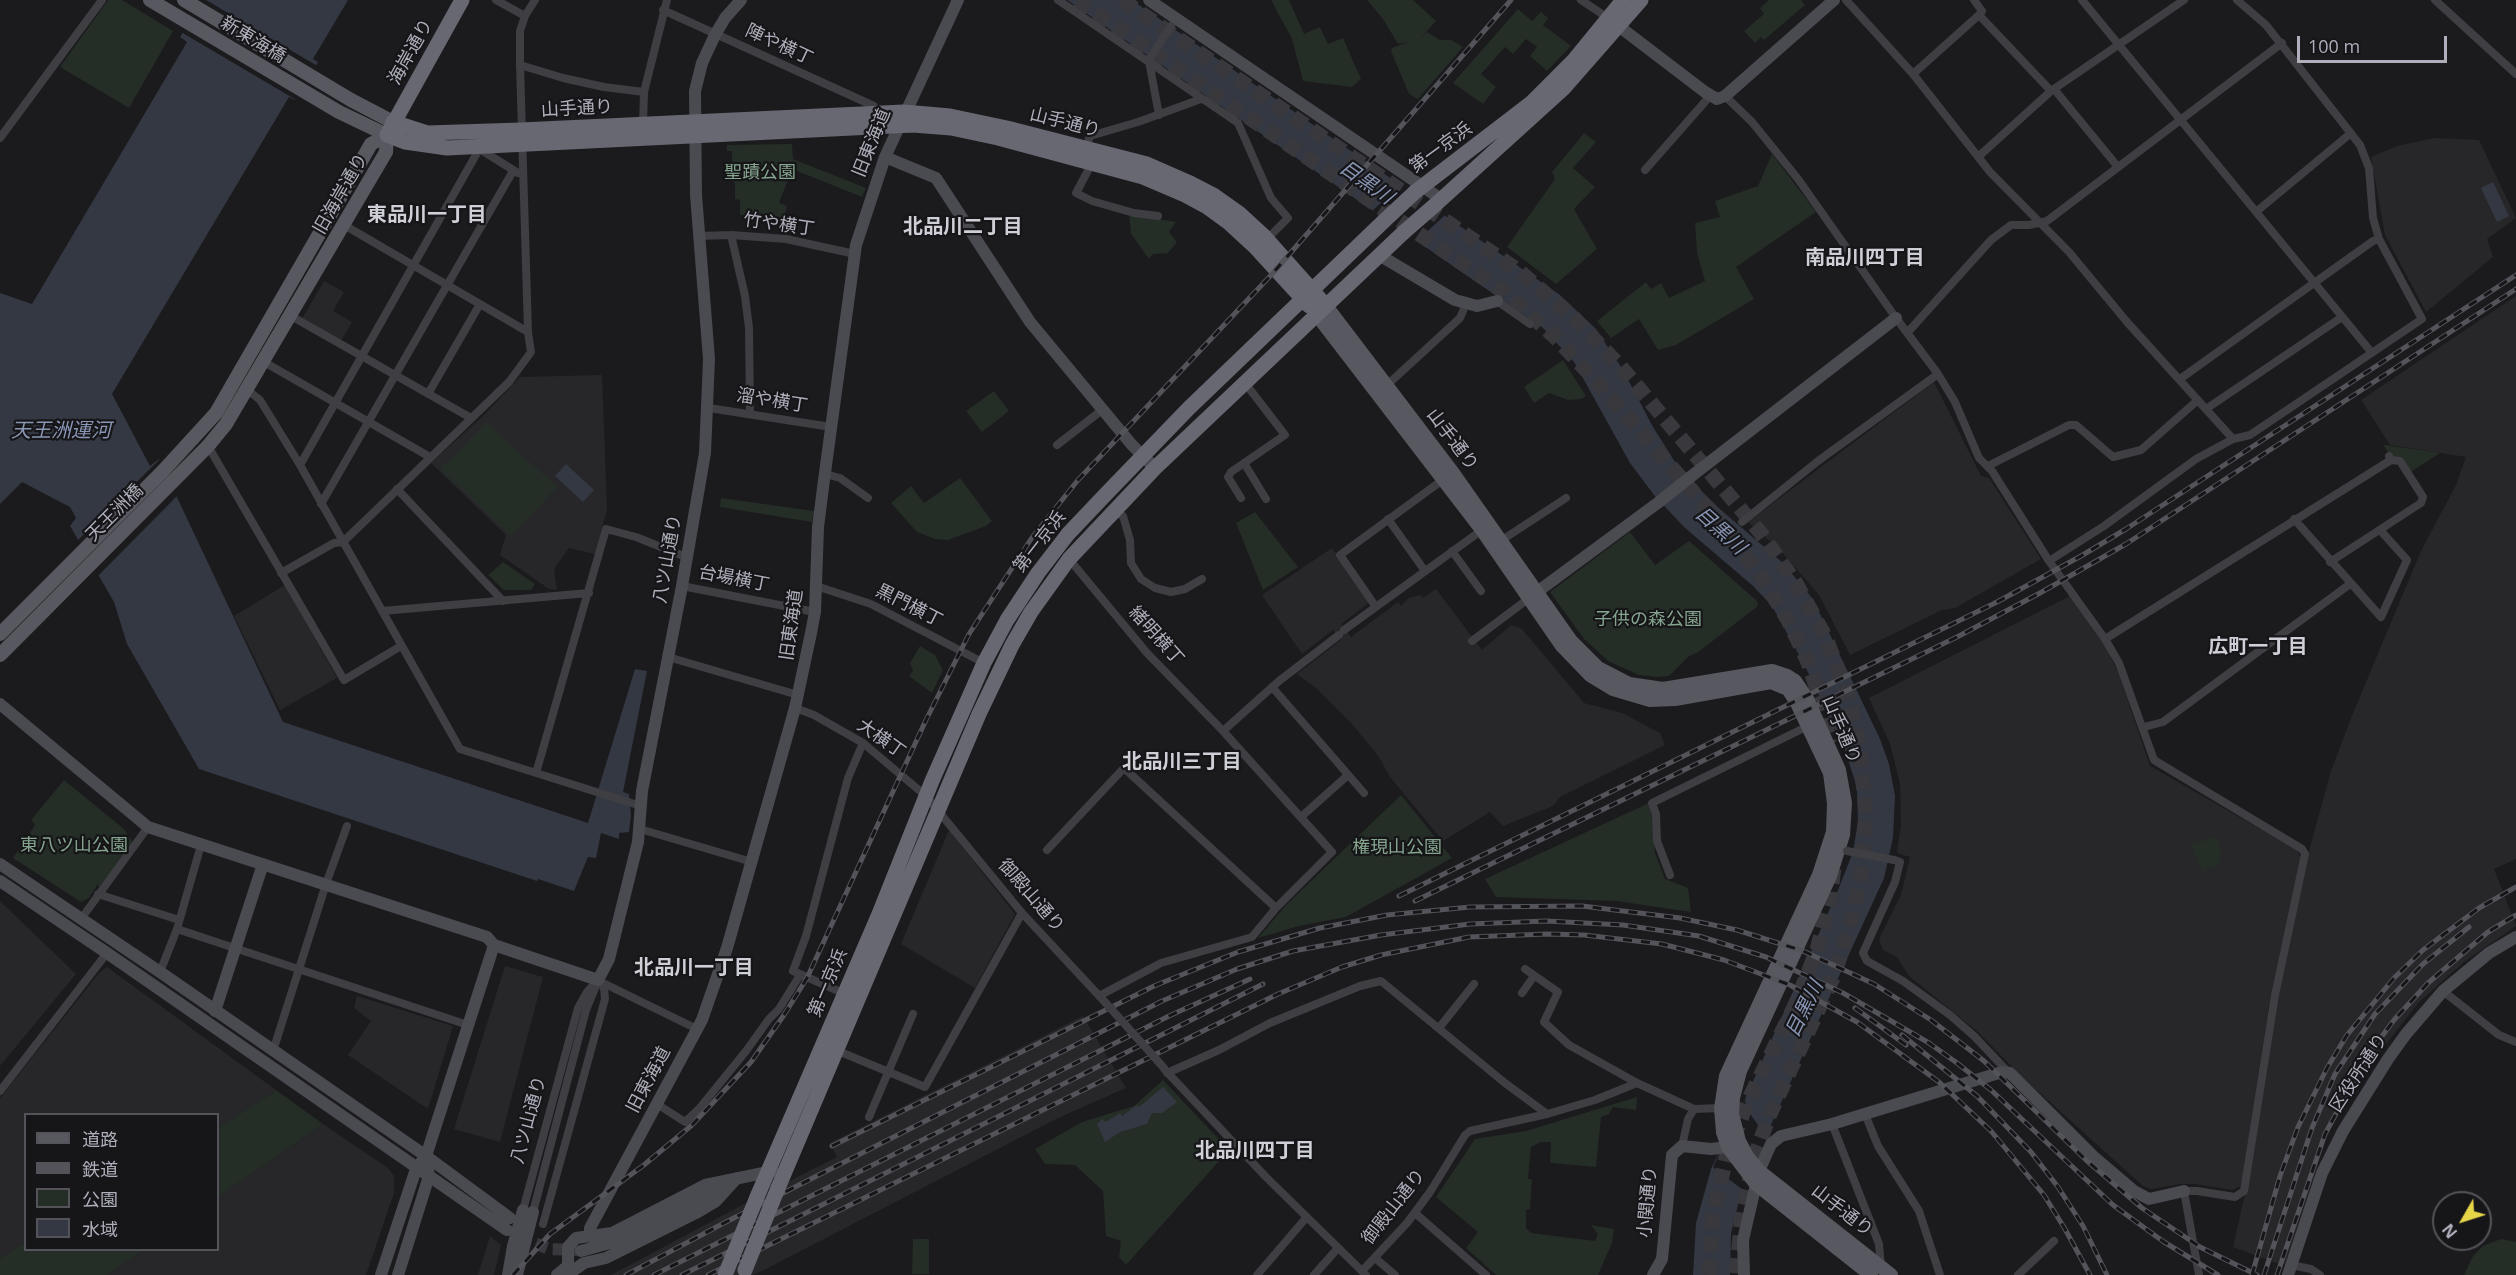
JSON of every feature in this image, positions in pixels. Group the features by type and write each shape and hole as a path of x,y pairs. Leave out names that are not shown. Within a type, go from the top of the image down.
{"highway":[{"name":"海岸通り","path":"390,129 462,0"},
{"name":"第一京浜","path":"743,1273 979,714 1012,645 1036,604 1069,559 1155,468 1322,311 1378,255 1550,102 1614,22 1623,0"},
{"name":"第一京浜","path":"725,1275 984,663 1007,620 1038,573 1068,534 1189,408 1384,221 1419,189 1531,103 1614,22 1641,0"},
{"name":"山手通り","path":"390,129 424,146 476,147 522,137 643,125 694,129 874,114 901,119"},
{"name":"山手通り","path":"390,129 522,137 901,119 962,119 1089,156 1143,177 1207,207 1309,295"},
{"name":"山手通り","path":"1089,156 1146,164 1215,196 1239,213 1267,240 1322,311"}],"main road":[{"name":"新東海橋","path":"150,0 339,112 390,129"},
{"name":"新東海橋","path":"188,2 372,112 390,129"},
{"name":"旧海岸通り","path":"170,484 208,446 248,390 386,152 390,129"},
{"name":"旧海岸通り","path":"163,471 216,413 371,144 390,129"},
{"name":"山手通り","path":"1322,311 1386,386 1502,540 1571,658 1590,675 1613,689 1638,698 1663,700 1753,684 1777,683 1793,695 1830,773 1834,803 1833,832 1819,875 1726,1076 1726,1111 1723,1132 1728,1147 1758,1178 1881,1272"},
{"name":"山手通り","path":"1322,311 1444,479 1533,595 1580,651 1608,675 1629,684 1663,689 1764,671 1779,672 1795,681 1807,699 1839,770 1845,803 1844,850 1740,1071 1733,1098 1726,1111"},
{"name":"天王洲橋","path":"0,634 163,471"},
{"name":"天王洲橋","path":"0,655 170,484"},
{"name":"山手通り","path":"1726,1111 1758,1178"}],"street":[{"path":"0,138 102,0"},
{"path":"496,0 525,16"},
{"path":"281,573 334,543 343,542 509,382 531,352 528,332 520,32 525,16 535,0"},
{"path":"643,125 644,92 667,0"},
{"name":"八ツ山通り","path":"508,1275 523,1216 586,1010 609,959 640,829 636,805 682,586 699,492 709,408 707,328 699,236 694,129 698,76 715,34 741,0"},
{"name":"旧東海道","path":"590,1235 590,1228 697,1029 727,948 795,708 815,612 818,527 855,254 865,214 885,157 958,0"},
{"path":"1058,0 1149,60 1238,123 1271,198 1288,218 1267,240"},
{"path":"1149,0 1174,22 1438,202"},
{"path":"1581,0 1717,99 1725,96 1834,0"},
{"path":"1846,0 1913,74 1990,172 2041,223 2233,439"},
{"path":"1913,74 1982,11 1974,0"},
{"path":"2082,0 2372,353"},
{"path":"1978,157 2052,90 2184,0"},
{"path":"2049,561 2104,526 2196,459 2233,439 2250,435 2422,319 2379,239 2373,218 2369,168 2360,145 2266,24 2237,0"},
{"path":"2435,0 2516,74"},
{"name":"陣や横丁","path":"663,10 874,106 874,114"},
{"path":"1978,15 2052,90 2118,167"},
{"path":"1159,115 1149,60 1174,22"},
{"path":"1908,332 1991,240 2011,225 2047,221 2282,43"},
{"path":"520,65 594,85 644,92"},
{"path":"1645,170 1710,96"},
{"path":"1725,96 1752,122 1798,179 1938,374 1955,402 1979,458 1988,466 2049,561 2105,639 2119,663 2144,727 2149,750 2159,765 2302,849 2305,854 2276,985 2244,1191 2235,1197 2184,1191 2149,1198 2134,1191 2093,1156 1974,1036 1895,976 1867,961 1863,953 1895,882 1900,862 1844,850"},
{"path":"1158,216 1113,207 1092,201 1076,193 1089,156 1090,136 1159,115 1201,99"},
{"path":"2256,212 2351,133"},
{"path":"476,147 523,176"},
{"path":"300,465 477,153 476,147"},
{"path":"885,157 936,178 1030,322 1102,410 1155,468"},
{"path":"321,504 370,423 513,171"},
{"path":"344,225 528,332"},
{"path":"730,235 745,296 749,328 750,413"},
{"name":"竹や横丁","path":"699,236 730,235 786,239 855,254"},
{"path":"2180,379 2379,239"},
{"path":"1378,255 1442,294 1477,306 1497,301 1530,324"},
{"path":"428,394 480,304"},
{"path":"1386,386 1460,318 1466,304"},
{"path":"291,316 471,418"},
{"path":"2206,410 2342,317"},
{"path":"1472,641 1659,502 1896,318"},
{"path":"264,362 429,457"},
{"path":"1742,522 1818,461 1938,374"},
{"path":"235,382 260,400 300,465 460,748 636,805"},
{"path":"1241,498 1228,477 1231,472 1285,435 1245,383"},
{"path":"1988,466 2069,425 2076,425 2113,457 2141,450 2198,400"},
{"name":"溜や横丁","path":"709,408 831,426"},
{"path":"1058,445 1102,410"},
{"path":"208,446 344,680 401,646"},
{"path":"2105,639 2390,458 2400,461 2423,497 2421,503 2330,562"},
{"path":"1244,463 1266,499"},
{"path":"825,474 840,478 868,498"},
{"path":"1376,607 1340,555 1444,479"},
{"path":"397,489 503,601"},
{"path":"1502,540 1566,498"},
{"path":"1114,511 1123,516 1130,540 1131,563 1141,579 1155,588 1171,592 1185,589 1202,579"},
{"path":"1388,519 1425,571"},
{"path":"2294,519 2381,617 2408,560 2380,530"},
{"path":"536,773 606,529 636,537 687,557"},
{"path":"1223,731 1272,687 1341,633 1482,530"},
{"path":"1452,551 1481,591"},
{"name":"緒明横丁","path":"1069,559 1147,653 1223,731 1332,852 1276,908"},
{"path":"2144,727 2163,722 2350,584"},
{"name":"台場横丁","path":"682,586 815,612"},
{"name":"黒門横丁","path":"816,586 871,604 984,663"},
{"path":"382,611 589,593"},
{"path":"668,657 798,695"},
{"path":"1272,687 1364,793"},
{"path":"0,704 148,827 487,937 494,945 598,980 697,1029"},
{"name":"大横丁","path":"795,708 814,716 863,744 926,796 939,810"},
{"path":"1670,875 1657,841 1656,814 1652,802 1808,726"},
{"path":"657,1104 685,1122 699,1109 779,1009 797,973 848,778 863,744"},
{"path":"1047,850 1124,768 1276,908 1252,936 1161,963 1101,998"},
{"path":"1301,817 1348,775"},
{"name":"御殿山通り","path":"939,810 1022,913 1165,1071 1306,1218 1365,1273 1375,1258 1415,1213 1465,1135 1470,1131 1547,1114 1595,1100 1637,1083"},
{"path":"273,1051 301,970 326,884 347,826"},
{"path":"81,919 148,827"},
{"path":"640,829 752,862"},
{"path":"160,972 177,929 201,845"},
{"path":"0,864 426,1156 523,1216"},
{"path":"215,1011 263,864"},
{"path":"0,881 507,1230"},
{"path":"98,894 179,920"},
{"path":"838,1051 925,1087 1022,913"},
{"path":"177,929 468,1025"},
{"name":"区役所通り","path":"2290,1271 2322,1173 2343,1131 2406,1034 2443,991 2489,953 2516,937"},
{"path":"381,1275 416,1169 426,1156 494,945"},
{"path":"0,1092 107,953"},
{"path":"1525,969 1558,992 1544,1022 1569,1045 1637,1083 1694,1109 1726,1111"},
{"path":"797,973 844,994"},
{"path":"1522,993 1534,976"},
{"path":"543,1224 603,1005 605,994 598,980"},
{"path":"1165,1071 1219,1050 1270,1023 1360,986 1381,981 1505,1083 1547,1114"},
{"path":"1439,1028 1474,984"},
{"path":"2443,991 2499,1035 2516,1042"},
{"path":"869,1117 913,1014"},
{"path":"1744,1275 1743,1240 1758,1178 1776,1138 1832,1125 2002,1072 2010,1074"},
{"path":"1694,1109 1688,1119 1682,1146 1710,1149 1728,1147"},
{"path":"1865,1114 1878,1146 1919,1211 1940,1275"},
{"path":"1832,1125 1879,1244 1881,1272"},
{"name":"小関通り","path":"1653,1275 1662,1259 1670,1159 1674,1151 1682,1146"},
{"path":"398,1275 429,1176 426,1156"},
{"path":"557,1275 568,1266 568,1247 572,1240 590,1235 612,1233 688,1192 736,1178 767,1174 789,1164"},
{"path":"567,1275 582,1257 617,1242 736,1178"},
{"path":"2184,1191 2199,1275"},
{"path":"1415,1213 1486,1275"},
{"name":"八ツ山通り","path":"517,1275 523,1216"},
{"path":"1257,1275 1306,1218"},
{"path":"2018,1275 2054,1241"},
{"path":"1314,1275 1338,1248"},
{"path":"569,1256 582,1257"},
{"path":"1375,1258 1395,1275"},
{"path":"2290,1271 2311,1269 2320,1275"}],"shaded area":[{"path":"2435,138 2479,140 2516,218 2487,239 2493,257 2426,312 2385,235 2371,157 2397,146"},
{"path":"324,281 344,292 333,311 352,322 341,341 302,319"},
{"path":"2516,296 2516,859 2494,869 2516,926 2464,962 2419,1002 2354,1085 2327,1136 2285,1264 2276,1263 2233,1247 2253,1158 2267,1060 2298,891 2331,771 2351,718 2421,551 2456,485 2466,457 2390,445 2361,400"},
{"path":"602,375 607,509 595,554 569,548 554,569 557,590 549,589 500,555 506,535 431,463 483,416 520,377"},
{"path":"1934,382 1981,476 1989,478 2041,559 1955,608 1942,610 1850,655 1819,595 1780,550 1748,522"},
{"path":"1332,548 1370,602 1341,624 1351,637 1398,602 1401,606 1409,598 1420,595 1423,598 1436,589 1482,650 1511,625 1521,628 1584,703 1622,713 1660,733 1665,745 1560,797 1553,806 1503,826 1490,812 1443,841 1390,777 1379,757 1352,724 1317,689 1297,674 1342,639 1333,630 1302,654 1262,595"},
{"path":"285,585 337,678 280,710 234,616"},
{"path":"2070,596 2102,640 2118,672 2150,766 2297,850 2301,858 2270,999 2241,1186 2232,1190 2195,1184 2151,1189 2143,1186 2022,1077 1978,1032 1909,976 1897,957 1883,950 1879,939 1901,895 1910,857 1897,853 1901,824 1900,784 1890,744 1869,698"},
{"path":"949,830 1015,914 975,988 901,944"},
{"path":"0,901 76,974 0,1066"},
{"path":"505,966 543,977 500,1142 454,1129"},
{"path":"107,967 276,1090 219,1127 219,1113 24,1113 24,1243 0,1258 0,1098 99,973"},
{"path":"357,996 453,1026 428,1109 348,1055 371,1021 354,1008"},
{"path":"1083,1016 1126,1088 1056,1119 752,1275 611,1275 837,1157 830,1143"},
{"path":"323,1124 388,1168 394,1176 394,1193 366,1275 107,1275 142,1251 219,1251 219,1196"},
{"path":"490,1236 501,1245 494,1275 478,1275"}],"green space":[{"path":"108,0 122,0 173,31 129,108 60,67"},
{"path":"1271,0 1289,0 1304,34 1320,27 1328,44 1343,38 1361,79 1352,87 1303,81 1292,39"},
{"path":"1367,0 1413,0 1436,21 1420,39 1427,32 1440,40 1451,40 1463,47 1418,99 1409,94 1391,51 1392,48 1408,42 1398,44 1383,19"},
{"path":"1769,0 1801,0 1805,5 1764,40 1761,37 1755,43 1744,31 1764,14 1760,8"},
{"path":"1518,9 1532,21 1541,12 1548,18 1543,25 1571,46 1547,71 1530,56 1537,47 1526,39 1513,54 1505,47 1481,74 1496,87 1483,104 1453,83"},
{"path":"1584,133 1596,142 1573,168 1595,187 1574,209 1597,249 1556,284 1507,247 1555,179 1552,172"},
{"name":"聖蹟公園","path":"792,144 793,159 866,188 862,197 792,169 779,203 787,206 784,218 740,215 740,200 735,199 735,183 732,181 732,151 727,151 727,145"},
{"path":"1772,154 1816,212 1736,267 1754,299 1676,345 1658,350 1639,319 1611,338 1597,321 1646,282 1651,289 1661,283 1669,298 1705,281 1697,253 1695,223 1720,217 1715,201 1758,186"},
{"path":"1129,214 1176,222 1169,232 1177,242 1168,253 1153,254 1149,259 1131,234"},
{"path":"1563,360 1586,396 1581,399 1568,400 1549,393 1534,403 1524,387"},
{"path":"994,391 1009,411 982,432 966,411"},
{"path":"486,422 557,487 511,536 440,469"},
{"path":"2384,446 2440,453 2409,473 2392,458"},
{"path":"960,478 992,521 986,526 948,540 935,539 917,532 891,503 911,486 924,503"},
{"path":"721,498 814,511 812,522 720,507"},
{"path":"1255,512 1298,567 1263,590 1236,523"},
{"name":"子供の森公園","path":"1630,532 1655,565 1689,541 1757,601 1758,606 1697,653 1689,656 1669,676 1639,675 1608,661 1584,639 1550,592"},
{"path":"503,562 535,584 531,590 504,590 488,575"},
{"path":"920,646 935,655 943,670 932,693 909,676 913,671 910,663"},
{"name":"東八ツ山公園","path":"64,780 124,829 133,843 101,888 97,885 89,898 81,902 13,858 35,825 31,820"},
{"name":"権現山公園","path":"1401,795 1452,858 1346,917 1299,926 1258,938 1286,905"},
{"path":"1649,803 1653,819 1655,853 1665,879 1688,888 1691,912 1616,901 1496,897 1485,879"},
{"path":"2216,836 2221,848 2219,865 2202,871 2191,845"},
{"path":"1163,1080 1229,1150 1126,1265 1119,1257 1121,1241 1106,1236 1103,1191 1075,1165 1045,1164 1035,1149 1082,1122 1134,1106"},
{"path":"276,1090 323,1124 219,1196 219,1127"},
{"path":"1637,1097 1636,1110 1613,1107 1609,1114 1601,1117 1596,1167 1550,1163 1551,1142 1541,1142 1531,1147 1528,1179 1532,1179 1530,1209 1526,1210 1526,1228 1531,1233 1595,1241 1598,1234 1591,1225 1614,1229 1612,1243 1598,1275 1496,1275 1466,1248 1478,1232 1436,1197 1475,1139 1526,1131"},
{"path":"913,1239 929,1239 929,1274 912,1274"},
{"path":"2501,1239 2516,1242 2516,1275 2464,1275 2473,1256 2478,1251 2492,1251 2492,1242"},
{"path":"24,1243 24,1251 142,1251 107,1275 0,1275 0,1258"}],"water":[{"name":"天王洲運河","path":"202,0 348,0 313,59 318,62 295,100 289,97 112,394 150,466 159,459 283,722 588,823 635,669 647,671 623,792 629,794 631,815 629,832 619,833 619,839 601,833 596,858 588,857 574,891 538,879 537,881 199,769 127,644 114,602 70,526 76,518 70,507 22,482 0,504 0,293 32,304 187,42 180,37"},
{"name":"目黒川","path":"1067,0 1132,0 1560,295 1596,329 1623,370 1653,427 1680,470 1721,510 1783,563 1813,599 1880,739 1889,764 1895,796 1893,838 1884,878 1742,1188 1731,1234 1730,1275 1693,1275 1696,1223 1711,1169 1750,1088 1836,895 1853,852 1858,821 1857,788 1845,750 1804,664 1772,606 1753,586 1684,527 1654,495 1630,463 1574,362 1543,328"},
{"path":"2493,182 2509,216 2497,222 2481,188"},
{"path":"566,464 594,490 583,502 555,476"},
{"path":"1163,1087 1177,1102 1162,1113 1152,1113 1147,1124 1120,1132 1105,1142 1097,1124 1102,1119 1106,1122 1120,1113 1122,1116 1137,1105 1139,1107"}],"pier":[{"path":"200,0 206,0 319,67 298,101 181,32"},
{"path":"1402,183 1446,214 1416,242 1371,212"},
{"path":"161,458 178,495 95,579 76,542"},
{"path":"1746,1097 1748,1111 1766,1136 1743,1190 1713,1167"}],"tunnel":[{"path":"1077,0 1504,292 1554,336 1600,385 1721,524 1757,570 1788,620 1808,662 1820,699 1830,743"},
{"path":"1122,0 1519,271 1572,316 1621,367 1760,532 1796,583 1825,636 1847,692 1860,751 1866,813 1861,874 1852,918 1834,976 1770,1114 1757,1150 1743,1206 1736,1275"},
{"path":"1709,1275 1713,1216 1726,1158 1747,1103 1796,1003 1817,950 1830,898 1834,868"},
{"path":"519,1237 549,1249 577,1250"}],"railway":[{"path":"513,1275 550,1234 644,1165 692,1125 751,1062 807,978 926,720 969,634 1031,539 1078,480 1273,273 1511,0"},
{"path":"1399,896 1997,602 2081,556 2516,275"},
{"path":"1415,901 1957,637 2040,593 2126,544 2516,289"},
{"path":"2252,1275 2280,1176 2298,1127 2327,1068 2347,1035 2394,978 2423,950 2479,908 2516,887"},
{"path":"832,1146 1154,986 1238,952 1320,928 1387,915 1470,907 1582,906 1680,918 1737,930 1803,951 1874,984 1931,1020 1984,1061 2086,1160 2142,1208 2200,1247 2257,1275"},
{"path":"2277,1275 2325,1134 2368,1055 2394,1020 2428,983 2488,932 2516,915"},
{"path":"626,1275 1162,1001 1237,969 1293,951 1381,935 1470,924 1546,921 1623,925 1699,936 1766,957 1843,993 1929,1043 1957,1063 1991,1090 2113,1205 2164,1242 2218,1275"},
{"path":"2264,1275 2312,1128 2335,1074 2375,1014 2423,964 2469,927"},
{"path":"708,1275 1278,994 1342,967 1381,955 1469,937 1547,934 1584,935 1662,944 1724,960 1790,985 1857,1022 1939,1082 1991,1131 2044,1195 2090,1275"},
{"path":"654,1275 1169,1016 1250,979"},
{"path":"682,1275 1263,984"},
{"path":"1855,1008 1906,1045"},
{"path":"1902,1035 1977,1096 2031,1152 2058,1187 2083,1226 2107,1275"}],"district":[{"name":"東品川一丁目","path":"427,215"},
{"name":"北品川二丁目","path":"963,227"},
{"name":"南品川四丁目","path":"1865,258"},
{"name":"広町一丁目","path":"2258,647"},
{"name":"北品川三丁目","path":"1182,762"},
{"name":"北品川一丁目","path":"694,968"},
{"name":"北品川四丁目","path":"1255,1151"}]}
